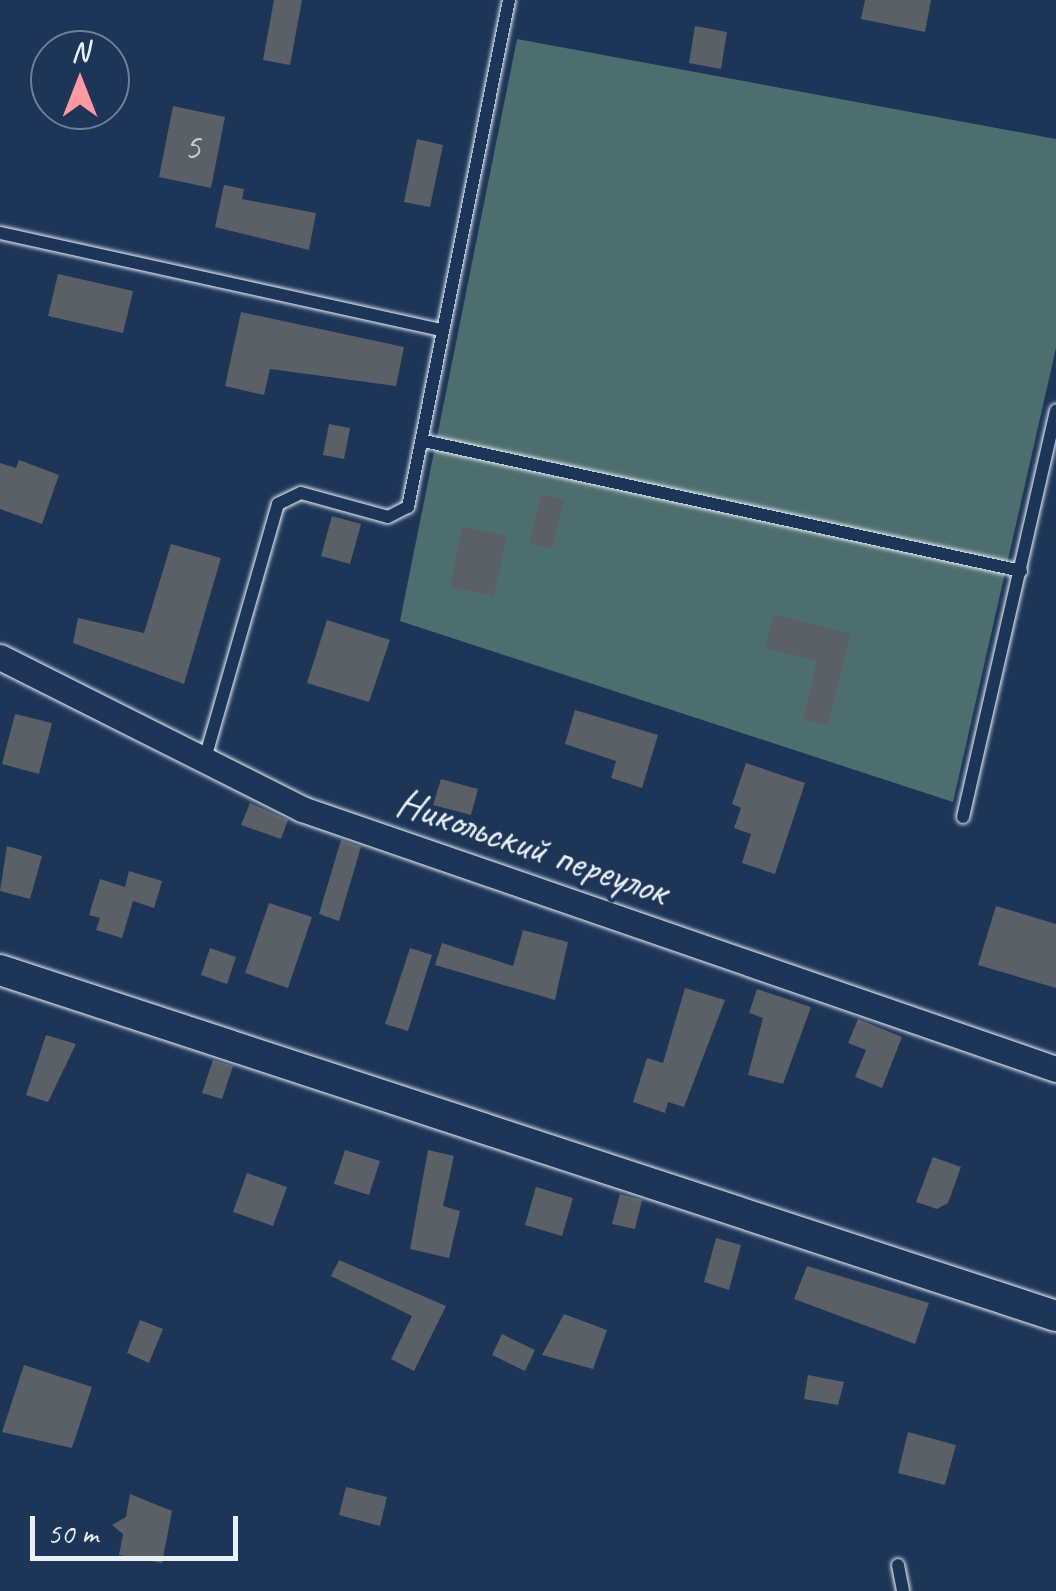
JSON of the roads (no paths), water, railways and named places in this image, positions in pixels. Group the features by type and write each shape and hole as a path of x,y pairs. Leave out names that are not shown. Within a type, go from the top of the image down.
{"street":[{"name":"Никольский переулок","path":"0,657 206,754 302,809 1056,1069"},
{"path":"0,970 1056,1316"}],"lane":[{"path":"206,754 278,504 301,494 388,518 408,507 508,0"},
{"path":"0,233 442,330"},
{"path":"963,817 1056,412"},
{"path":"424,441 1021,572"},
{"path":"898,1565 903,1591"}]}
